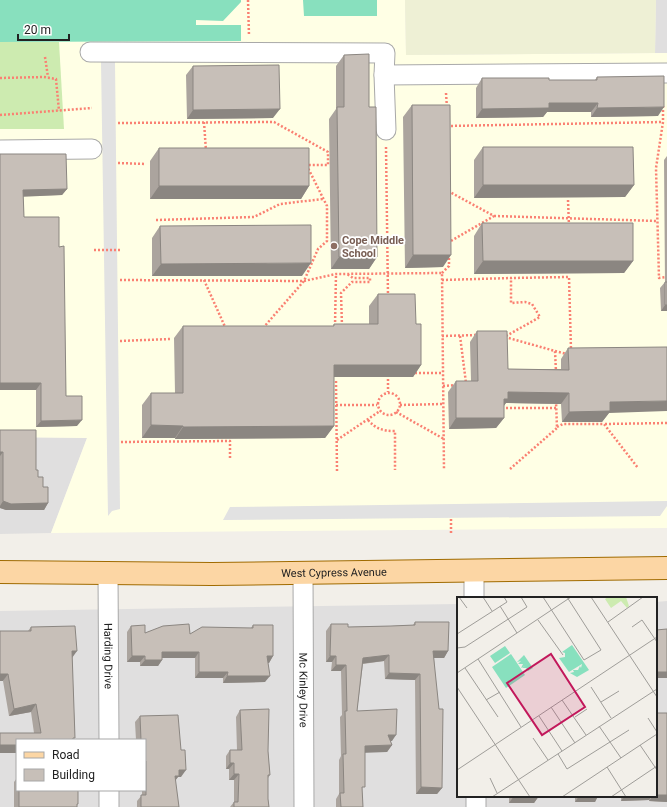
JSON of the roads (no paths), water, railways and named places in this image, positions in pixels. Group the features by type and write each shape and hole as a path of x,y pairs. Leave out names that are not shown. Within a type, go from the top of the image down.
{"main road":[{"name":"West Cypress Avenue","path":"0,572 212,574 667,568"}],"street":[{"path":"90,52 385,53 384,75 386,130"},
{"path":"384,75 665,73"},
{"path":"0,150 92,149"},
{"path":"474,570 474,597"},
{"name":"Mc Kinley Drive","path":"303,572 304,807"},
{"name":"Harding Drive","path":"108,573 109,739"},
{"path":"109,791 109,807"}],"place":[{"name":"Cope Middle School","path":"334,246"}]}
